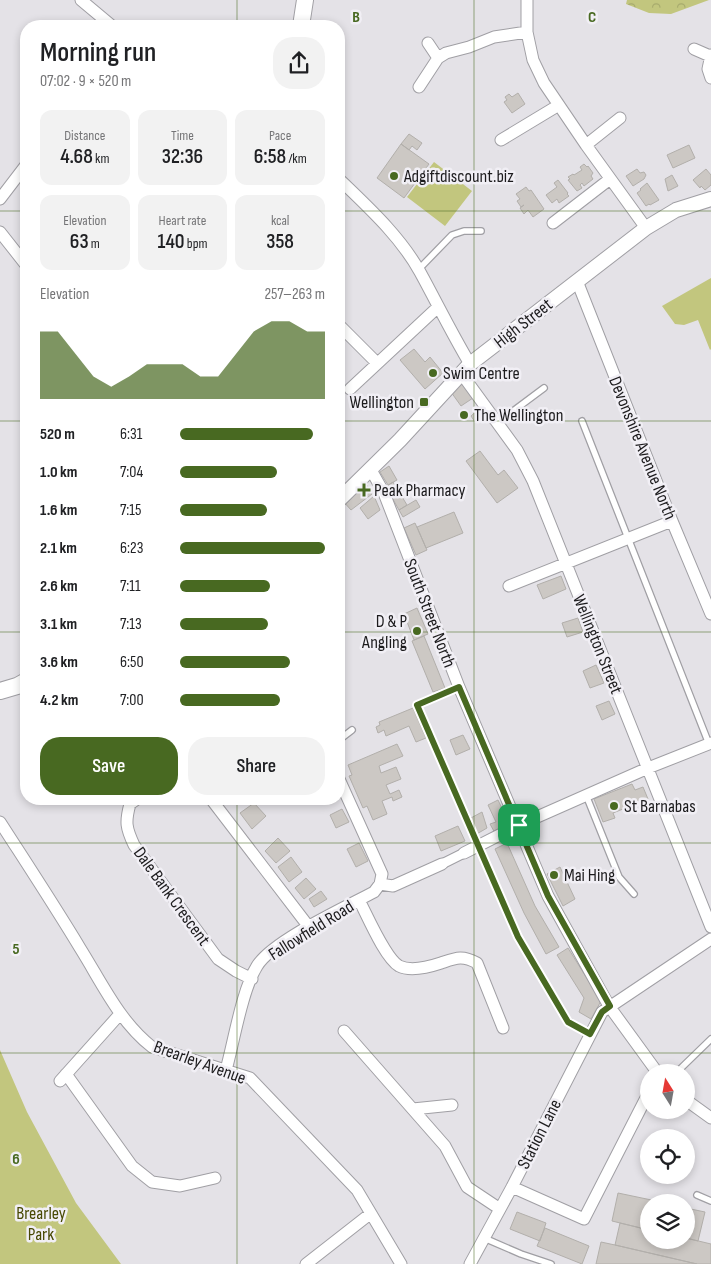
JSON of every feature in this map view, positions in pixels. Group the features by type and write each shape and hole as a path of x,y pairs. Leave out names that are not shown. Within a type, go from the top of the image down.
{"main road":[{"path":"302,20 305,0"},
{"path":"0,691 20,684"}],"street":[{"path":"81,0 105,20"},
{"path":"527,0 527,32 533,60 544,83 646,228"},
{"path":"419,87 438,58 446,53 469,47 494,37 527,32"},
{"path":"428,43 438,58"},
{"path":"694,49 711,56 708,70 711,78"},
{"path":"501,140 559,105"},
{"path":"586,144 620,118"},
{"path":"0,199 20,173"},
{"path":"553,223 610,179"},
{"name":"Wellington Street","path":"345,185 397,239 418,270 438,307 466,369 497,423 517,450 533,481 711,927"},
{"name":"High Street","path":"345,495 372,470 466,369 646,228 676,210 711,199"},
{"path":"0,232 20,257"},
{"name":"Devonshire Avenue North","path":"577,281 672,522 711,614"},
{"path":"350,389 438,307"},
{"path":"345,331 377,363"},
{"name":"South Street North","path":"372,470 384,493 459,687 548,896 610,1006 651,1064"},
{"path":"509,586 672,522"},
{"path":"345,792 382,874 380,884 393,886 586,795 648,768 710,745"},
{"name":"Dale Bank Crescent","path":"130,805 126,818 127,830 134,845 218,959 252,979"},
{"path":"216,805 308,927"},
{"name":"Brearley Avenue","path":"0,822 81,948 120,1014 141,1038 152,1047 250,1078 356,1190 401,1264"},
{"name":"Fallowfield Road","path":"226,1070 246,990 257,966 271,951 308,927 374,892 380,884"},
{"path":"359,900 387,954 399,966 414,969 430,967 452,959 465,957 477,963 503,1028"},
{"name":"Station Lane","path":"470,1264 602,1012 711,939"},
{"path":"120,1014 63,1078 132,1166 152,1182 180,1186 215,1178"},
{"path":"344,1031 445,1146 467,1187 500,1209"},
{"path":"413,1110 452,1104"},
{"path":"695,1106 711,1118"},
{"path":"512,1187 584,1219 640,1110"},
{"path":"306,1264 370,1214"}],"lane":[{"path":"418,270 452,235 464,231 481,231"},
{"path":"497,423 544,388"},
{"path":"582,422 710,745"},
{"path":"459,687 417,705 518,937 568,1022 590,1034"},
{"path":"345,735 352,730"},
{"path":"586,795 619,877 634,894"},
{"path":"685,1064 711,1039"},
{"path":"697,1196 711,1201"},
{"path":"484,1238 521,1254 551,1264"}],"green space":[{"path":"627,0 709,0 671,14 649,13 626,4"},
{"path":"434,162 472,191 445,226 407,197"},
{"path":"711,278 710,350 698,320 684,325 675,324 662,306"},
{"name":"Brearley Park","path":"0,1050 27,1112 76,1203 121,1264 0,1264"}],"building":[{"path":"518,93 525,104 512,113 504,102 507,100 505,97 509,94 512,97"},
{"path":"409,134 422,143 417,150 412,146 409,150 401,144"},
{"path":"401,144 429,164 404,198 377,178"},
{"path":"689,145 695,158 673,168 667,155"},
{"path":"584,164 593,173 591,176 593,179 584,186 582,183 580,185 582,188 577,191 568,180 570,179 568,177 582,170 580,167"},
{"path":"637,169 640,173 644,172 646,175 644,179 633,186 626,176"},
{"path":"706,169 711,175 711,185 705,190 701,186 700,188 693,180"},
{"path":"672,175 678,186 668,191 665,179"},
{"path":"558,180 569,196 559,203 557,199 552,203 546,195 557,187 554,183"},
{"path":"647,183 659,200 646,206 637,193"},
{"path":"526,187 529,191 531,190 544,209 533,217 528,210 524,214 520,208 524,205 521,207 517,201 520,199 516,194"},
{"path":"414,349 425,362 430,357 443,373 425,389 400,360"},
{"path":"461,382 473,398 461,406 451,392"},
{"path":"480,408 485,414 475,422 471,416"},
{"path":"480,451 498,475 504,470 518,488 497,503 466,461"},
{"path":"389,466 397,480 388,485 380,472"},
{"path":"365,482 372,494 351,510 345,503 345,499"},
{"path":"393,482 407,505 399,510 386,487"},
{"path":"374,496 380,510 368,519 360,508"},
{"path":"416,500 420,507 403,517 399,510"},
{"path":"454,512 463,533 426,548 417,527"},
{"path":"415,523 427,550 416,555 404,528"},
{"path":"561,576 566,589 543,599 537,585"},
{"path":"417,608 428,634 414,640 404,614"},
{"path":"578,618 583,632 567,637 562,623"},
{"path":"424,636 445,688 433,692 412,641"},
{"path":"596,665 604,683 590,688 583,671"},
{"path":"609,701 615,714 602,720 596,706"},
{"path":"413,708 426,738 416,742 409,726 386,736 384,730 378,733 376,727 380,725 379,722"},
{"path":"463,735 470,749 456,755 450,740"},
{"path":"397,744 403,756 379,766 381,773 396,767 401,779 386,785 390,794 399,790 402,797 393,801 392,797 382,801 387,814 373,820 367,806 363,808 349,776 352,775 348,765"},
{"name":"St Barnabas","path":"632,784 635,790 643,787 648,799 613,813 615,818 603,822 594,799"},
{"path":"498,800 510,825 495,833 490,824 496,822 488,805"},
{"path":"251,805 256,805 266,816 252,829 240,813"},
{"path":"342,809 349,822 336,828 330,815"},
{"path":"482,812 487,828 475,835 469,819"},
{"path":"458,826 465,841 441,851 435,836"},
{"path":"278,838 290,851 276,863 265,851"},
{"path":"359,843 368,861 356,867 347,849"},
{"path":"507,843 535,906 559,947 546,954 524,913 495,849"},
{"path":"291,857 302,872 289,882 278,867"},
{"path":"560,867 575,899 563,906 547,874"},
{"path":"306,878 316,889 304,899 295,888"},
{"path":"321,891 327,899 314,907 309,899"},
{"path":"568,948 601,1001 591,1019 579,1012 584,998 557,955"},
{"path":"618,1193 640,1198 640,1228 612,1221"},
{"path":"695,1210 705,1212 698,1241 695,1240"},
{"path":"517,1212 546,1223 540,1241 510,1229"},
{"path":"620,1223 640,1228 640,1249 695,1249 695,1240 711,1244 711,1264 697,1264 615,1245"},
{"path":"545,1228 589,1246 582,1264 537,1246"},
{"path":"601,1242 615,1245 697,1264 596,1264"}],"place":[{"name":"Adgiftdiscount.biz","path":"394,176"},
{"name":"Swim Centre","path":"433,373"},
{"name":"Wellington","path":"424,402"},
{"name":"The Wellington","path":"464,415"},
{"name":"Peak Pharmacy","path":"364,490"},
{"name":"D & P Angling","path":"417,631"},
{"name":"St Barnabas","path":"614,806"},
{"name":"Mai Hing","path":"554,875"}],"route":[{"path":"459,687 519,825 548,896 610,1006 602,1012 590,1034 568,1022 518,937 417,705 459,687"}]}
